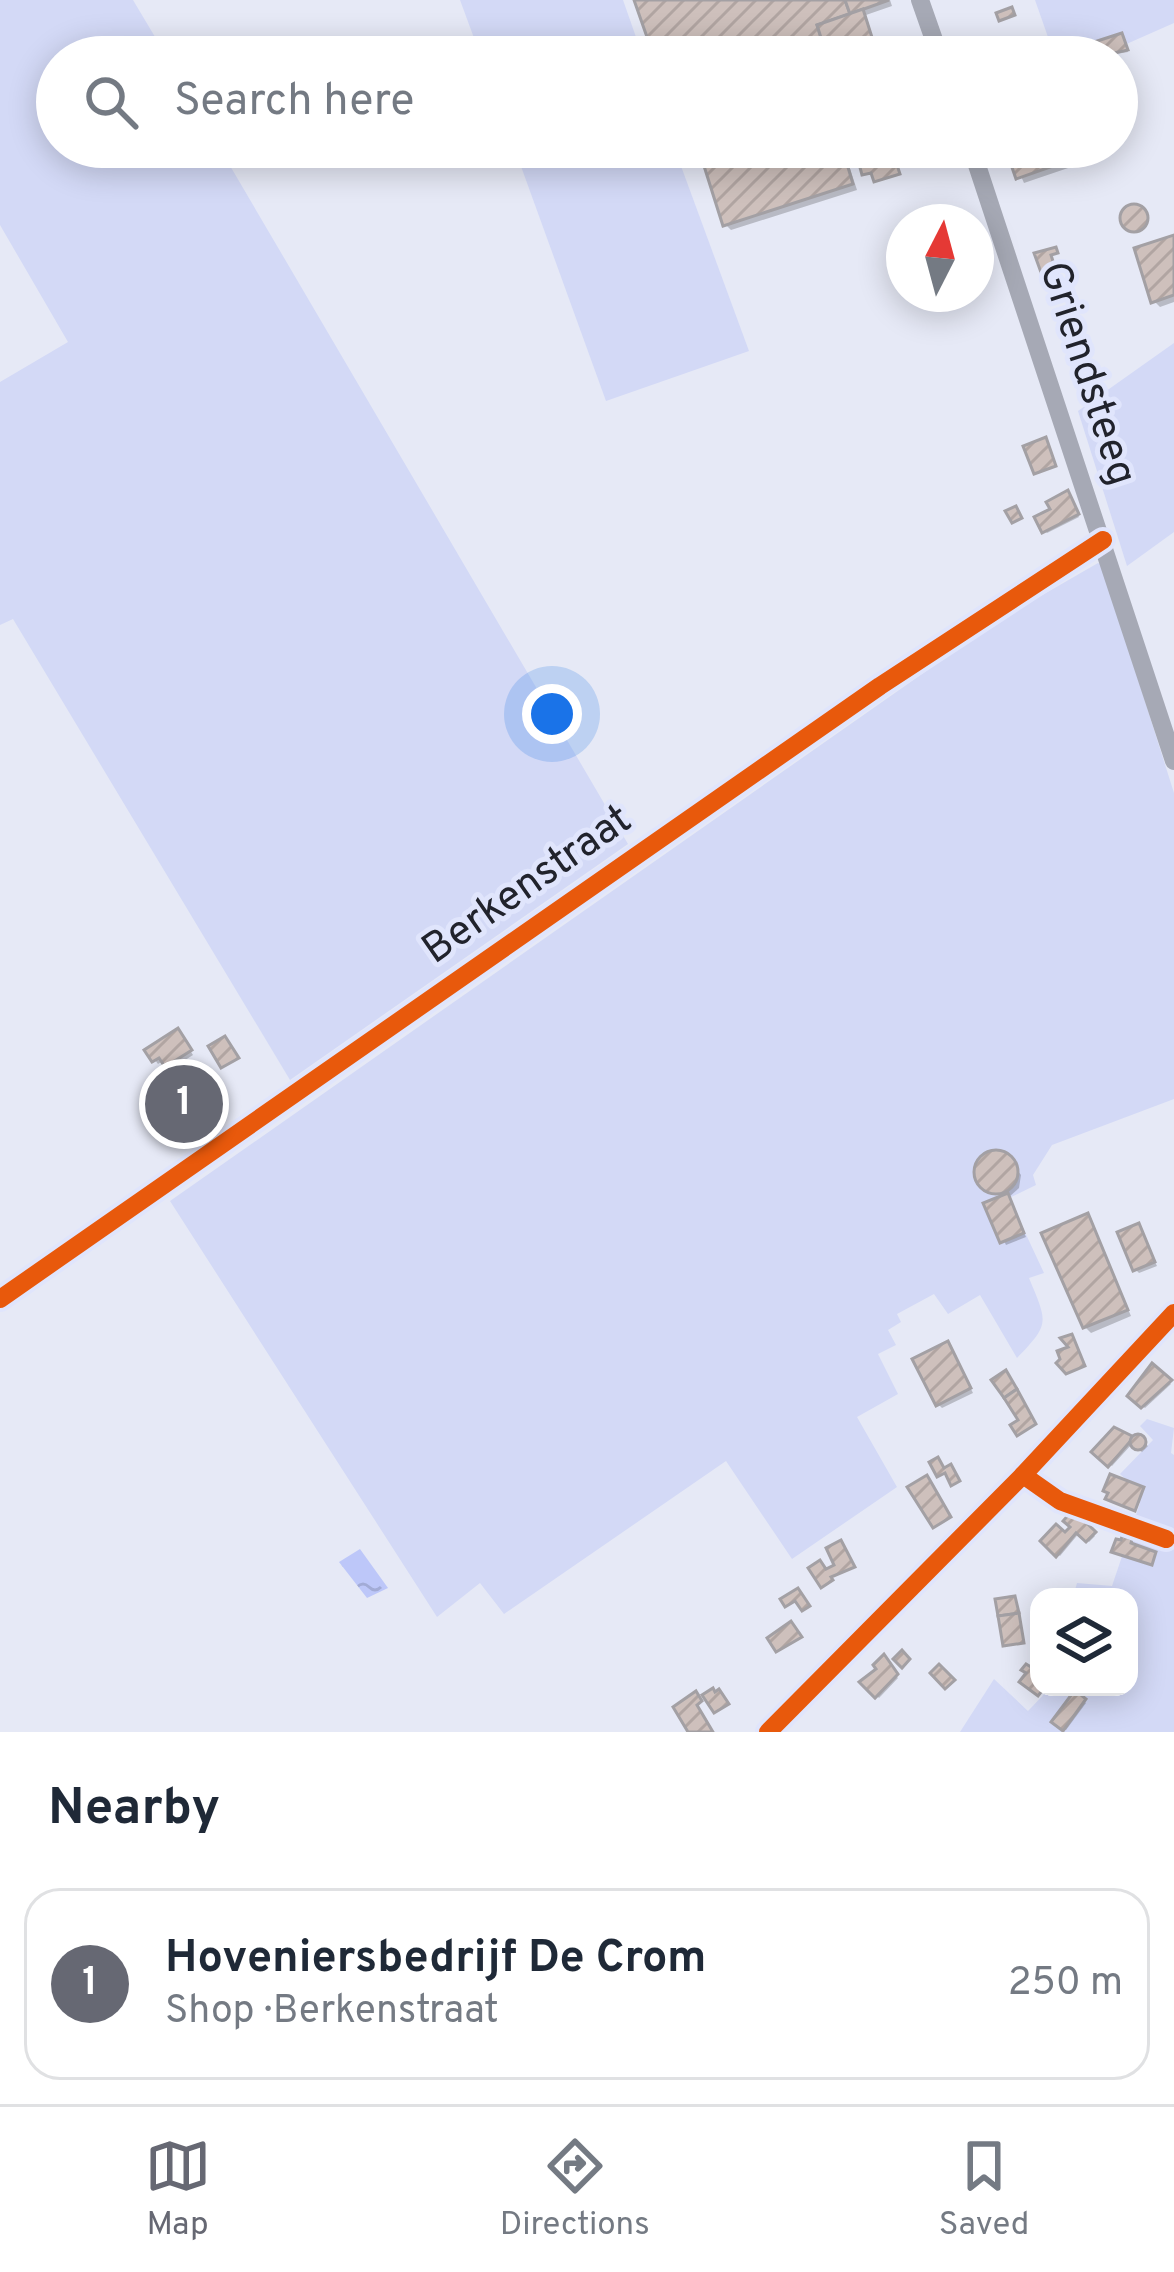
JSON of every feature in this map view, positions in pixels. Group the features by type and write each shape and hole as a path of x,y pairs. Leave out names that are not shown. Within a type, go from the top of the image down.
{"street":[{"path":"920,0 933,36"},
{"name":"Griendsteeg","path":"978,168 1174,761"},
{"name":"Berkenstraat","path":"0,1299 880,686 1103,540"},
{"path":"768,1732 1023,1474 1174,1312"},
{"path":"1023,1474 1060,1501 1166,1539"}],"shaded area":[{"path":"0,0 133,0 154,36 36,36 36,168 231,168 628,844 290,1080 13,619 0,625 0,382 68,342 0,225"},
{"path":"460,0 623,0 636,36 473,36"},
{"path":"1035,0 1174,0 1174,23 1138,39 1048,36"},
{"path":"522,168 682,168 749,351 606,401"},
{"path":"1174,343 1174,532 1127,566 1078,411"},
{"path":"1098,563 1174,793 1174,1099 1052,1145 1033,1175 1036,1185 1009,1198 1044,1273 1029,1278 1042,1313 1036,1337 1017,1358 980,1295 948,1314 934,1294 897,1314 901,1322 888,1330 896,1345 878,1354 898,1394 857,1417 897,1487 792,1559 726,1461 504,1614 480,1583 437,1617 170,1201 999,620"},
{"path":"1147,1419 1174,1428 1174,1732 960,1732 994,1679 1028,1711 1042,1696 1138,1696 1138,1588 1076,1588 1077,1583 1112,1586 1140,1503 1126,1498 1135,1488 1120,1474 1153,1440 1140,1426"}],"water":[{"path":"360,1549 388,1588 367,1598 339,1562"}],"building":[{"path":"634,0 845,0 850,14 817,25 820,36 647,36"},
{"path":"845,0 889,0 850,14"},
{"path":"1012,7 1015,15 999,21 996,13"},
{"path":"863,9 872,36 820,36 817,25"},
{"path":"705,168 848,168 853,184 723,226"},
{"path":"860,168 898,168 900,174 874,182 871,173 862,175"},
{"path":"1012,168 1047,168 1016,179"},
{"path":"1134,204 1144,208 1148,218 1144,228 1134,232 1124,228 1120,218 1124,208"},
{"path":"1174,235 1174,295 1151,303 1134,248"},
{"path":"1056,247 1058,253 1051,255 1057,274 1043,278 1034,253"},
{"path":"1046,437 1056,466 1034,474 1023,446"},
{"path":"1068,490 1079,514 1042,533 1034,517 1050,509 1046,502"},
{"path":"1016,506 1022,518 1012,523 1005,511"},
{"path":"178,1028 192,1050 165,1067 159,1058 152,1062 144,1050"},
{"path":"225,1036 239,1058 221,1068 208,1046"},
{"path":"184,1087 197,1107 174,1123 161,1103"},
{"path":"162,1104 173,1121 154,1134 143,1116"},
{"path":"996,1150 1012,1156 1018,1172 1012,1188 996,1194 980,1188 974,1172 980,1156"},
{"path":"1008,1193 1024,1233 1000,1243 983,1203"},
{"path":"1088,1213 1128,1310 1083,1328 1041,1233"},
{"path":"1139,1223 1155,1262 1133,1271 1117,1232"},
{"path":"1072,1334 1085,1366 1066,1374 1056,1363 1060,1359 1057,1351 1068,1347 1060,1338"},
{"path":"948,1341 971,1388 936,1406 912,1359"},
{"path":"1152,1363 1172,1380 1141,1408 1127,1396"},
{"path":"1006,1370 1017,1389 1004,1398 991,1380"},
{"path":"1017,1389 1036,1424 1017,1436 1010,1425 1018,1420 1004,1398"},
{"path":"1114,1427 1134,1437 1108,1467 1091,1452"},
{"path":"1138,1434 1146,1442 1138,1450 1130,1442"},
{"path":"938,1457 944,1468 951,1464 960,1481 951,1486 945,1473 937,1477 929,1462"},
{"path":"1110,1474 1144,1487 1135,1511 1105,1499"},
{"path":"927,1475 951,1517 933,1528 907,1487"},
{"path":"1073,1510 1096,1532 1086,1542 1076,1533 1056,1557 1040,1541 1056,1524 1065,1532 1070,1527 1063,1521"},
{"path":"1122,1536 1156,1552 1152,1565 1111,1552"},
{"path":"841,1540 855,1567 831,1577 821,1588 808,1568 820,1560 826,1569 834,1565 826,1548"},
{"path":"798,1588 810,1606 802,1611 795,1601 785,1607 780,1599"},
{"path":"1015,1596 1019,1613 998,1616 995,1599"},
{"path":"1019,1613 1024,1643 1003,1646 998,1616"},
{"path":"791,1621 802,1637 776,1652 767,1638"},
{"path":"902,1650 910,1659 902,1668 893,1659"},
{"path":"884,1654 898,1674 875,1698 859,1682 876,1669 873,1665"},
{"path":"939,1664 955,1680 945,1689 930,1673"},
{"path":"1026,1664 1030,1666 1030,1690 1019,1682"},
{"path":"713,1688 729,1704 714,1713 702,1695"},
{"path":"696,1691 702,1701 697,1705 713,1732 688,1732 673,1707"},
{"path":"1070,1696 1086,1699 1063,1731 1051,1722"}],"cycle path":[{"path":"0,1299 880,686 1103,540"},
{"path":"768,1732 1023,1475 1174,1313"},
{"path":"1023,1475 1060,1501 1166,1539"}],"place":[{"name":"Hoveniersbedrijf De Crom","path":"184,1104"}]}
